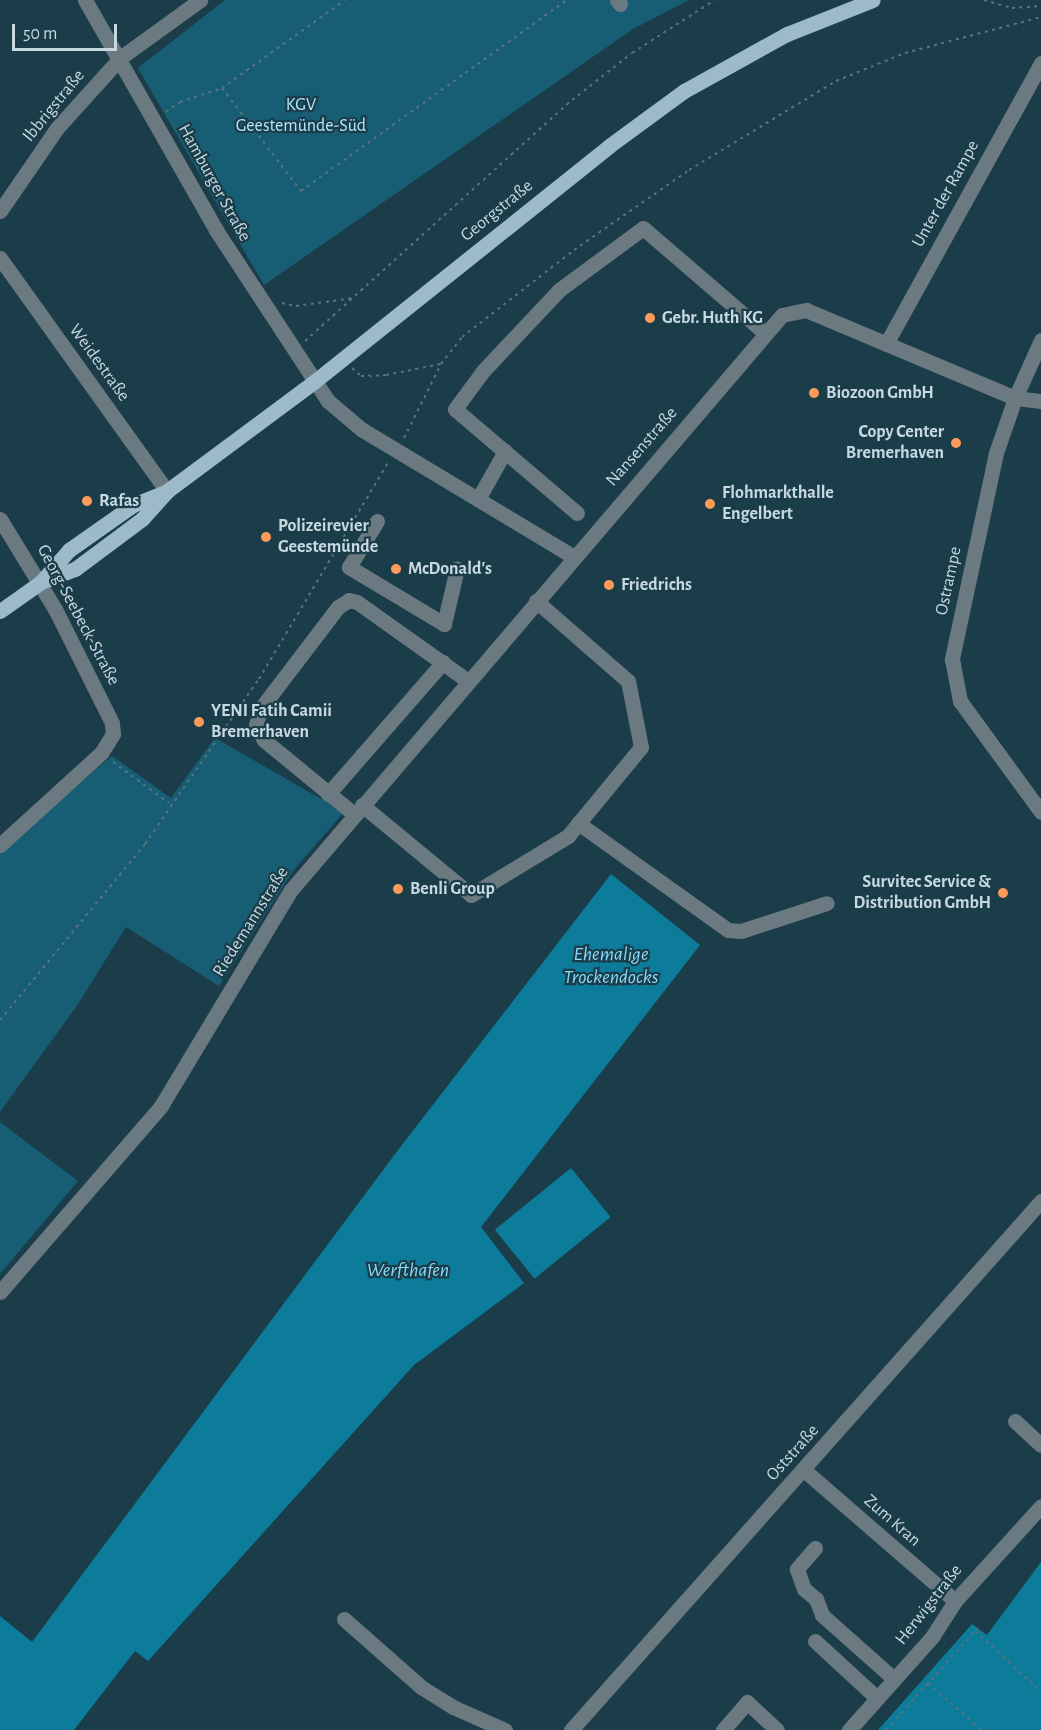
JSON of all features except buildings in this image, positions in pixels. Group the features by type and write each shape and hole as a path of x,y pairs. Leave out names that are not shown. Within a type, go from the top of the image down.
{"main road":[{"name":"Georgstraße","path":"0,611 41,582 69,550 133,505 167,491 315,381 609,146 684,91 787,34 873,0"}],"street":[{"name":"Hamburger Straße","path":"85,0 156,119 216,230 315,381"},
{"name":"Ibbrigstraße","path":"0,211 57,128 120,58 200,0"},
{"name":"Unter der Rampe","path":"886,344 1041,63"},
{"path":"577,513 455,409 483,370 559,290 643,228 765,333"},
{"name":"Weidestraße","path":"0,258 167,491"},
{"name":"Nansenstraße","path":"574,557 782,315 806,310 1015,398 1041,401"},
{"name":"Ostrampe","path":"1041,340 1015,398 996,453 952,668 960,701 1041,812"},
{"path":"315,381 350,422 574,557"},
{"path":"478,500 504,452"},
{"name":"Georg-Seebeck-Straße","path":"0,519 41,582 112,723 113,734 102,753"},
{"path":"377,521 349,567 444,624 457,568"},
{"name":"Riedemannstraße","path":"0,1292 161,1106 291,890 574,557"},
{"path":"468,681 357,603 349,600 338,607 261,708 256,725 264,740 328,794 358,809 471,895 568,836 641,747 628,681 536,601"},
{"path":"328,794 442,662"},
{"path":"0,845 102,753"},
{"path":"578,823 728,930 741,931 827,903"},
{"name":"Oststraße","path":"571,1730 1041,1201"},
{"path":"1015,1421 1041,1445"},
{"name":"Zum Kran","path":"804,1470 955,1600"},
{"name":"Herwigstraße","path":"849,1730 932,1637 955,1600 1041,1506"},
{"path":"815,1548 797,1569 804,1588 816,1599 822,1615 894,1678"},
{"path":"344,1619 421,1687 453,1707 505,1730"},
{"path":"815,1641 877,1698"},
{"path":"723,1730 747,1702 777,1730"}],"path":[{"path":"156,119 180,102 222,88 345,0"},
{"path":"222,88 302,191 567,0"},
{"path":"294,350 572,100 632,53 715,0"},
{"path":"984,0 1012,8 1041,6"},
{"path":"0,1020 134,858 259,679 427,398 441,364 462,337 621,217 718,151 836,81 905,52 1041,17"},
{"path":"256,291 296,306 353,298"},
{"path":"341,361 362,376 441,364"},
{"path":"102,753 170,804"},
{"path":"886,1730 978,1628"},
{"path":"975,1631 1038,1689"},
{"path":"928,1683 982,1730"}],"green space":[{"name":"KGV Geestemünde-Süd","path":"225,0 689,0 633,29 264,285 138,68"},
{"path":"215,738 344,812 293,871 219,986 126,927 78,1004 0,1112 0,850 112,756 171,798"},
{"path":"0,1122 78,1181 0,1274"}],"water":[{"name":"Werfthafen","path":"611,874 700,945 481,1227 524,1283 414,1365 148,1661 135,1651 74,1730 0,1730 0,1616 32,1642 395,1154"},
{"path":"571,1168 611,1217 534,1279 495,1230"},
{"path":"1041,1562 1041,1730 878,1730 972,1624 987,1635"}],"place":[{"name":"Gebr. Huth KG","path":"650,318"},
{"name":"Biozoon GmbH","path":"814,393"},
{"name":"Copy Center Bremerhaven","path":"956,443"},
{"name":"Rafas","path":"87,501"},
{"name":"Flohmarkthalle Engelbert","path":"710,504"},
{"name":"Polizeirevier Geestemünde","path":"266,537"},
{"name":"McDonald's","path":"396,569"},
{"name":"Friedrichs","path":"609,585"},
{"name":"YENI Fatih Camii Bremerhaven","path":"199,722"},
{"name":"Benli Group","path":"398,889"},
{"name":"Survitec Service & Distribution GmbH","path":"1003,893"}],"water label":[{"name":"Ehemalige Trockendocks","path":"611,966"}]}
